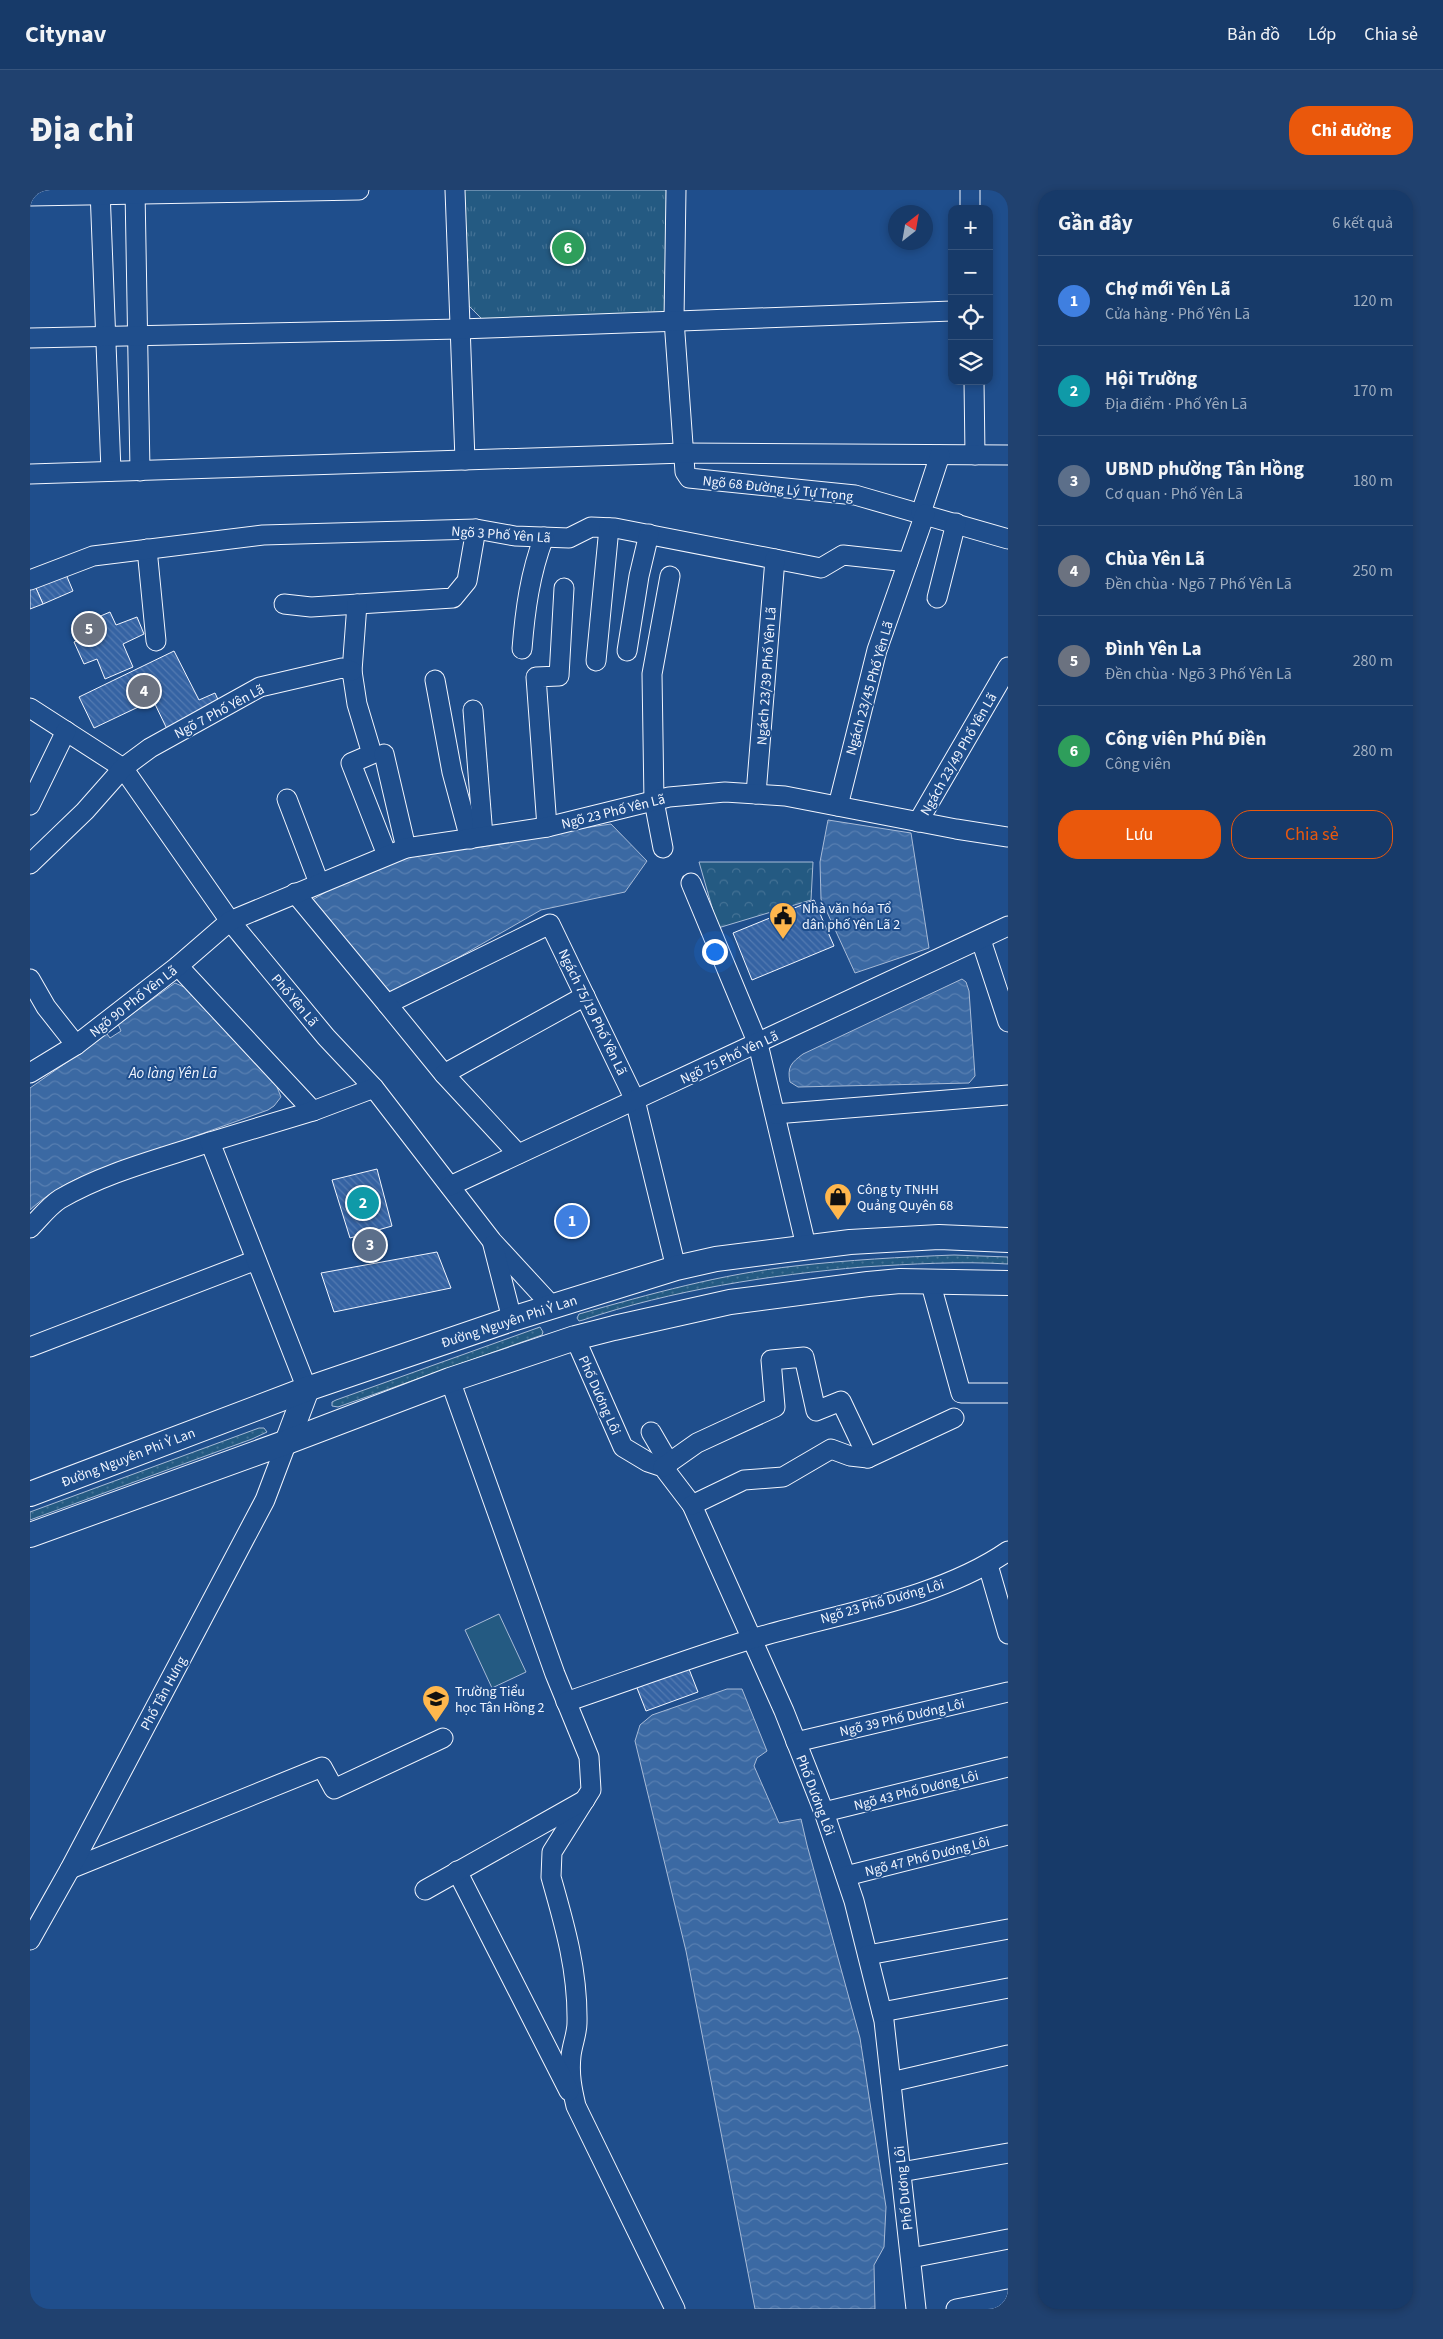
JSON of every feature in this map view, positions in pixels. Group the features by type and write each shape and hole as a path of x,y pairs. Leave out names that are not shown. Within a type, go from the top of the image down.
{"main road":[{"name":"Đường Nguyên Phi Ỷ Lan","path":"30,1494 307,1389 512,1319 676,1268 716,1259 806,1246 898,1238 1008,1240"},
{"path":"30,1535 287,1442 450,1380 575,1338 730,1302 900,1281 1008,1283"},
{"path":"552,1306 575,1338"},
{"path":"287,1442 307,1389"}],"street":[{"path":"30,196 100,192 359,190"},
{"path":"455,190 465,460"},
{"path":"676,190 674,320 685,453"},
{"path":"970,190 970,205"},
{"path":"100,192 111,471"},
{"path":"135,192 140,471"},
{"path":"30,338 460,329 948,311"},
{"path":"974,385 975,455"},
{"path":"30,474 685,453 1008,455"},
{"name":"Ngõ 68 Đường Lý Tự Trọng","path":"685,453 685,472 692,479 792,487 855,495 923,513 1008,540"},
{"name":"Ngách 23/45 Phố Yên Lã","path":"838,806 877,650 908,562 940,455"},
{"path":"937,598 956,523"},
{"name":"Ngõ 3 Phố Yên Lã","path":"30,580 93,556 263,535 476,529 515,536 570,538 592,527 609,528 649,534 821,568 843,555 908,562"},
{"path":"596,660 609,528"},
{"path":"284,604 311,607 453,598 467,581 476,529"},
{"path":"627,651 639,576 649,534"},
{"path":"522,649 527,600 536,557 544,537"},
{"path":"147,549 156,641"},
{"name":"Ngách 23/39 Phố Yên Lã","path":"756,794 775,559"},
{"path":"663,848 654,801 652,674 670,576"},
{"path":"547,828 536,677 559,676 564,588"},
{"path":"357,604 352,671 357,704 372,754 351,763 387,856"},
{"name":"Ngách 23/49 Phố Yên Lã","path":"918,822 1002,689 1008,667"},
{"name":"Ngõ 7 Phố Yên Lã","path":"33,858 85,811 124,768 150,748 260,687 342,668 352,671"},
{"path":"435,680 452,772 477,837"},
{"name":"Phố Yên Lã","path":"30,708 124,768 230,921 326,1037 374,1088 492,1241 552,1306"},
{"path":"472,710 477,837"},
{"path":"30,805 66,731"},
{"path":"384,754 406,848"},
{"name":"Ngõ 23 Phố Yên Lã","path":"230,921 406,848 547,828 669,797 725,792 784,796 1008,837"},
{"path":"287,799 319,884"},
{"path":"691,884 758,1044 806,1246"},
{"path":"295,893 444,1074 518,1154"},
{"name":"Ngõ 90 Phố Yên Lã","path":"30,1073 76,1045 178,966 230,921"},
{"name":"Ngách 75/19 Phố Yên Lã","path":"387,1004 550,924 636,1100 676,1268"},
{"name":"Ngõ 75 Phố Yên Lã","path":"450,1186 1008,926"},
{"path":"981,940 1008,1022"},
{"path":"178,966 313,1111"},
{"path":"30,979 46,1007 76,1045"},
{"path":"444,1074 585,996"},
{"path":"30,1228 59,1200 112,1175 210,1142 313,1111 374,1088"},
{"path":"775,1114 1008,1095"},
{"path":"210,1142 307,1389"},
{"path":"492,1241 512,1319"},
{"path":"30,1347 256,1260"},
{"path":"930,1281 961,1393 1008,1393"},
{"name":"Phố Dương Lôi","path":"575,1338 623,1447 648,1462 666,1465 692,1506 796,1742 824,1812 846,1876 882,2012 916,2309"},
{"path":"651,1432 666,1465 697,1443 775,1407 772,1360 804,1357 816,1410 841,1401 868,1458"},
{"path":"450,1380 566,1702 589,1757 592,1780 591,1790 552,1852 550,1866 551,1877 571,1950 576,1987 577,2025 571,2056 570,2077 576,2106"},
{"path":"692,1506 744,1480 782,1477 831,1449 850,1456 868,1458 954,1418"},
{"name":"Phố Tân Hưng","path":"30,1940 70,1869 265,1500 287,1442"},
{"name":"Ngõ 23 Phố Dương Lôi","path":"566,1702 751,1639 936,1588 988,1565 1008,1551"},
{"path":"988,1565 1008,1634"},
{"name":"Ngõ 39 Phố Dương Lôi","path":"796,1742 1008,1692"},
{"path":"70,1869 322,1766 334,1789 443,1738"},
{"name":"Ngõ 43 Phố Dương Lôi","path":"824,1812 1008,1767"},
{"path":"425,1890 586,1799"},
{"name":"Ngõ 47 Phố Dương Lôi","path":"846,1876 1008,1835"},
{"path":"457,1872 576,2106 675,2309"},
{"path":"868,1955 1008,1929"},
{"path":"882,2012 1008,1988"},
{"path":"891,2082 1008,2055"},
{"path":"901,2172 1008,2153"},
{"path":"911,2258 1008,2239"},
{"path":"956,2309 1008,2299"}],"green space":[{"path":"464,190 668,190 670,312 659,317 483,320 469,306"},
{"path":"699,862 813,862 811,900 718,928"},
{"path":"954,1255 1008,1257 1008,1264 918,1264 793,1274 686,1292 617,1309 579,1321 577,1318 579,1314 632,1299 740,1274 835,1262"},
{"path":"540,1327 543,1332 542,1335 338,1407 332,1406 332,1402 336,1400"},
{"path":"259,1428 264,1428 267,1432 30,1520 30,1512"},
{"path":"499,1614 526,1672 492,1688 465,1630"}],"water":[{"path":"828,820 911,833 929,948 855,973 821,899 820,862"},
{"path":"611,824 647,861 625,892 541,910 393,995 309,902 384,857"},
{"path":"962,979 966,982 969,991 975,1076 969,1083 798,1087 790,1082 789,1073 791,1066 803,1054"},
{"name":"Ao làng Yên Lã","path":"175,983 184,987 277,1087 281,1097 268,1110 81,1177 54,1191 30,1210 30,1088 77,1055 105,1031 110,1038 121,1031 118,1024"},
{"path":"727,1689 742,1689 767,1751 757,1758 754,1766 779,1823 801,1819 860,2038 886,2207 884,2247 874,2265 875,2309 755,2309 686,1951 635,1741 640,1725 652,1715"}],"building":[{"path":"65,572 73,591 43,604 35,586"},
{"path":"35,586 43,604 30,609 30,588"},
{"path":"110,612 116,625 137,617 144,634 123,644 133,667 105,679 97,659 84,664 74,642 90,635 84,623"},
{"path":"174,651 199,700 215,693 220,704 167,729 153,700 94,728 79,697"},
{"name":"Nhà văn hóa Tổ dân phố Yên Lã 2","path":"814,900 834,946 752,980 733,933"},
{"path":"377,1169 392,1226 350,1238 332,1180"},
{"path":"437,1252 451,1288 334,1312 321,1273"},
{"path":"687,1664 698,1692 646,1711 635,1683"}],"place":[{"name":"Công viên Phú Điền","path":"568,248"},
{"name":"Đình Yên La","path":"89,629"},
{"name":"Chùa Yên Lã","path":"144,691"},
{"name":"Nhà văn hóa Tổ dân phố Yên Lã 2","path":"783,940"},
{"name":"Hội Trường","path":"363,1203"},
{"name":"Chợ mới Yên Lã","path":"572,1221"},
{"name":"Công ty TNHH Quảng Quyên 68","path":"838,1221"},
{"name":"UBND phường Tân Hồng","path":"370,1245"},
{"name":"Trường Tiểu học Tân Hồng 2","path":"436,1723"}]}
